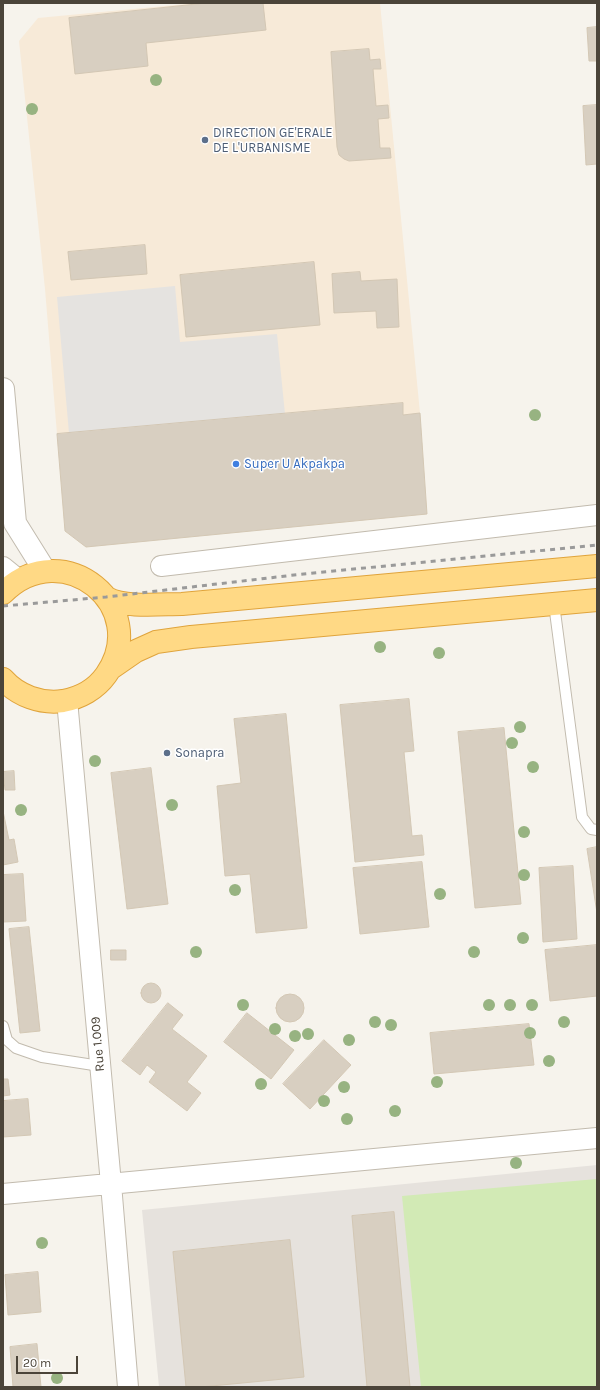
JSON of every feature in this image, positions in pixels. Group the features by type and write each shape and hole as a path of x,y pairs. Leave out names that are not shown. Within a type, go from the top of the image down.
{"highway":[{"path":"7,584 32,574 45,571 69,572 96,586 114,603 182,604 597,566"},
{"path":"5,682 36,700 52,702 76,698 99,684 110,669 117,652 119,633 116,615 107,598"},
{"path":"110,669 136,651 156,642 170,640 199,636 597,600"}],"street":[{"path":"3,389 15,523 45,571"},
{"path":"161,566 597,515"},
{"name":"Rue 1.009","path":"67,700 128,1387"},
{"path":"3,1194 597,1138"}],"lane":[{"path":"554,604 582,818 591,829 597,830"},
{"path":"3,1026 7,1040 16,1048 42,1057 100,1066"}],"shaded area":[{"path":"196,3 380,3 420,413 427,514 86,547 65,531 45,289 19,41 38,18"},
{"path":"175,286 180,342 277,334 285,414 69,433 57,297"},
{"path":"597,1165 597,1387 159,1387 142,1210"}],"green space":[{"path":"597,1179 597,1387 421,1387 402,1196"}],"building":[{"path":"206,3 263,3 266,30 146,43 148,66 75,74 69,18"},
{"path":"597,27 597,61 589,61 587,28"},
{"path":"369,49 370,60 380,59 381,69 373,69 376,106 388,105 389,118 378,119 380,148 390,148 391,158 349,161 339,155 337,147 331,52"},
{"path":"597,105 597,164 586,165 583,106"},
{"path":"145,245 147,274 71,280 68,252"},
{"path":"314,262 320,325 186,337 180,275"},
{"path":"360,272 361,281 397,279 399,327 377,328 376,311 334,313 332,274"},
{"path":"403,403 403,415 420,413 427,514 86,547 65,531 57,434"},
{"path":"409,699 414,751 404,752 412,836 422,835 424,855 355,862 340,705"},
{"path":"286,714 307,928 256,933 250,874 225,876 217,786 241,783 234,719"},
{"path":"504,728 521,904 475,908 458,732"},
{"path":"151,768 168,904 127,909 111,773"},
{"path":"14,771 15,790 5,790 3,772"},
{"path":"3,811 9,840 14,839 18,862 3,865"},
{"path":"597,847 597,913 587,849"},
{"path":"422,862 429,927 360,934 353,868"},
{"path":"573,866 577,939 543,942 539,868"},
{"path":"23,874 26,921 3,922 3,875"},
{"path":"29,927 40,1031 20,1033 9,929"},
{"path":"597,945 597,996 550,1001 545,950"},
{"path":"111,950 126,950 126,960 111,960"},
{"path":"151,983 158,986 161,993 158,1000 151,1003 144,1000 141,993 144,986"},
{"path":"290,994 300,998 304,1008 300,1018 290,1022 280,1018 276,1008 280,998"},
{"path":"168,1003 183,1015 172,1029 207,1056 187,1082 201,1093 187,1111 149,1082 156,1072 147,1065 140,1075 122,1061"},
{"path":"247,1013 294,1050 271,1079 224,1042"},
{"path":"529,1024 534,1065 434,1074 430,1033"},
{"path":"324,1040 351,1065 310,1109 283,1084"},
{"path":"3,1079 8,1079 10,1095 3,1096"},
{"path":"28,1099 31,1135 3,1137 3,1101"},
{"path":"394,1212 410,1387 367,1387 352,1216"},
{"path":"290,1240 304,1377 201,1387 186,1387 173,1252"},
{"path":"38,1272 41,1312 8,1315 5,1275"},
{"path":"37,1344 41,1387 13,1387 10,1347"}],"railway":[{"path":"3,606 106,597 294,575 597,545"}],"place":[{"name":"DIRECTION GE'ERALE DE L'URBANISME","path":"205,140"},
{"name":"Super U Akpakpa","path":"236,464"},
{"name":"Sonapra","path":"167,753"}]}
